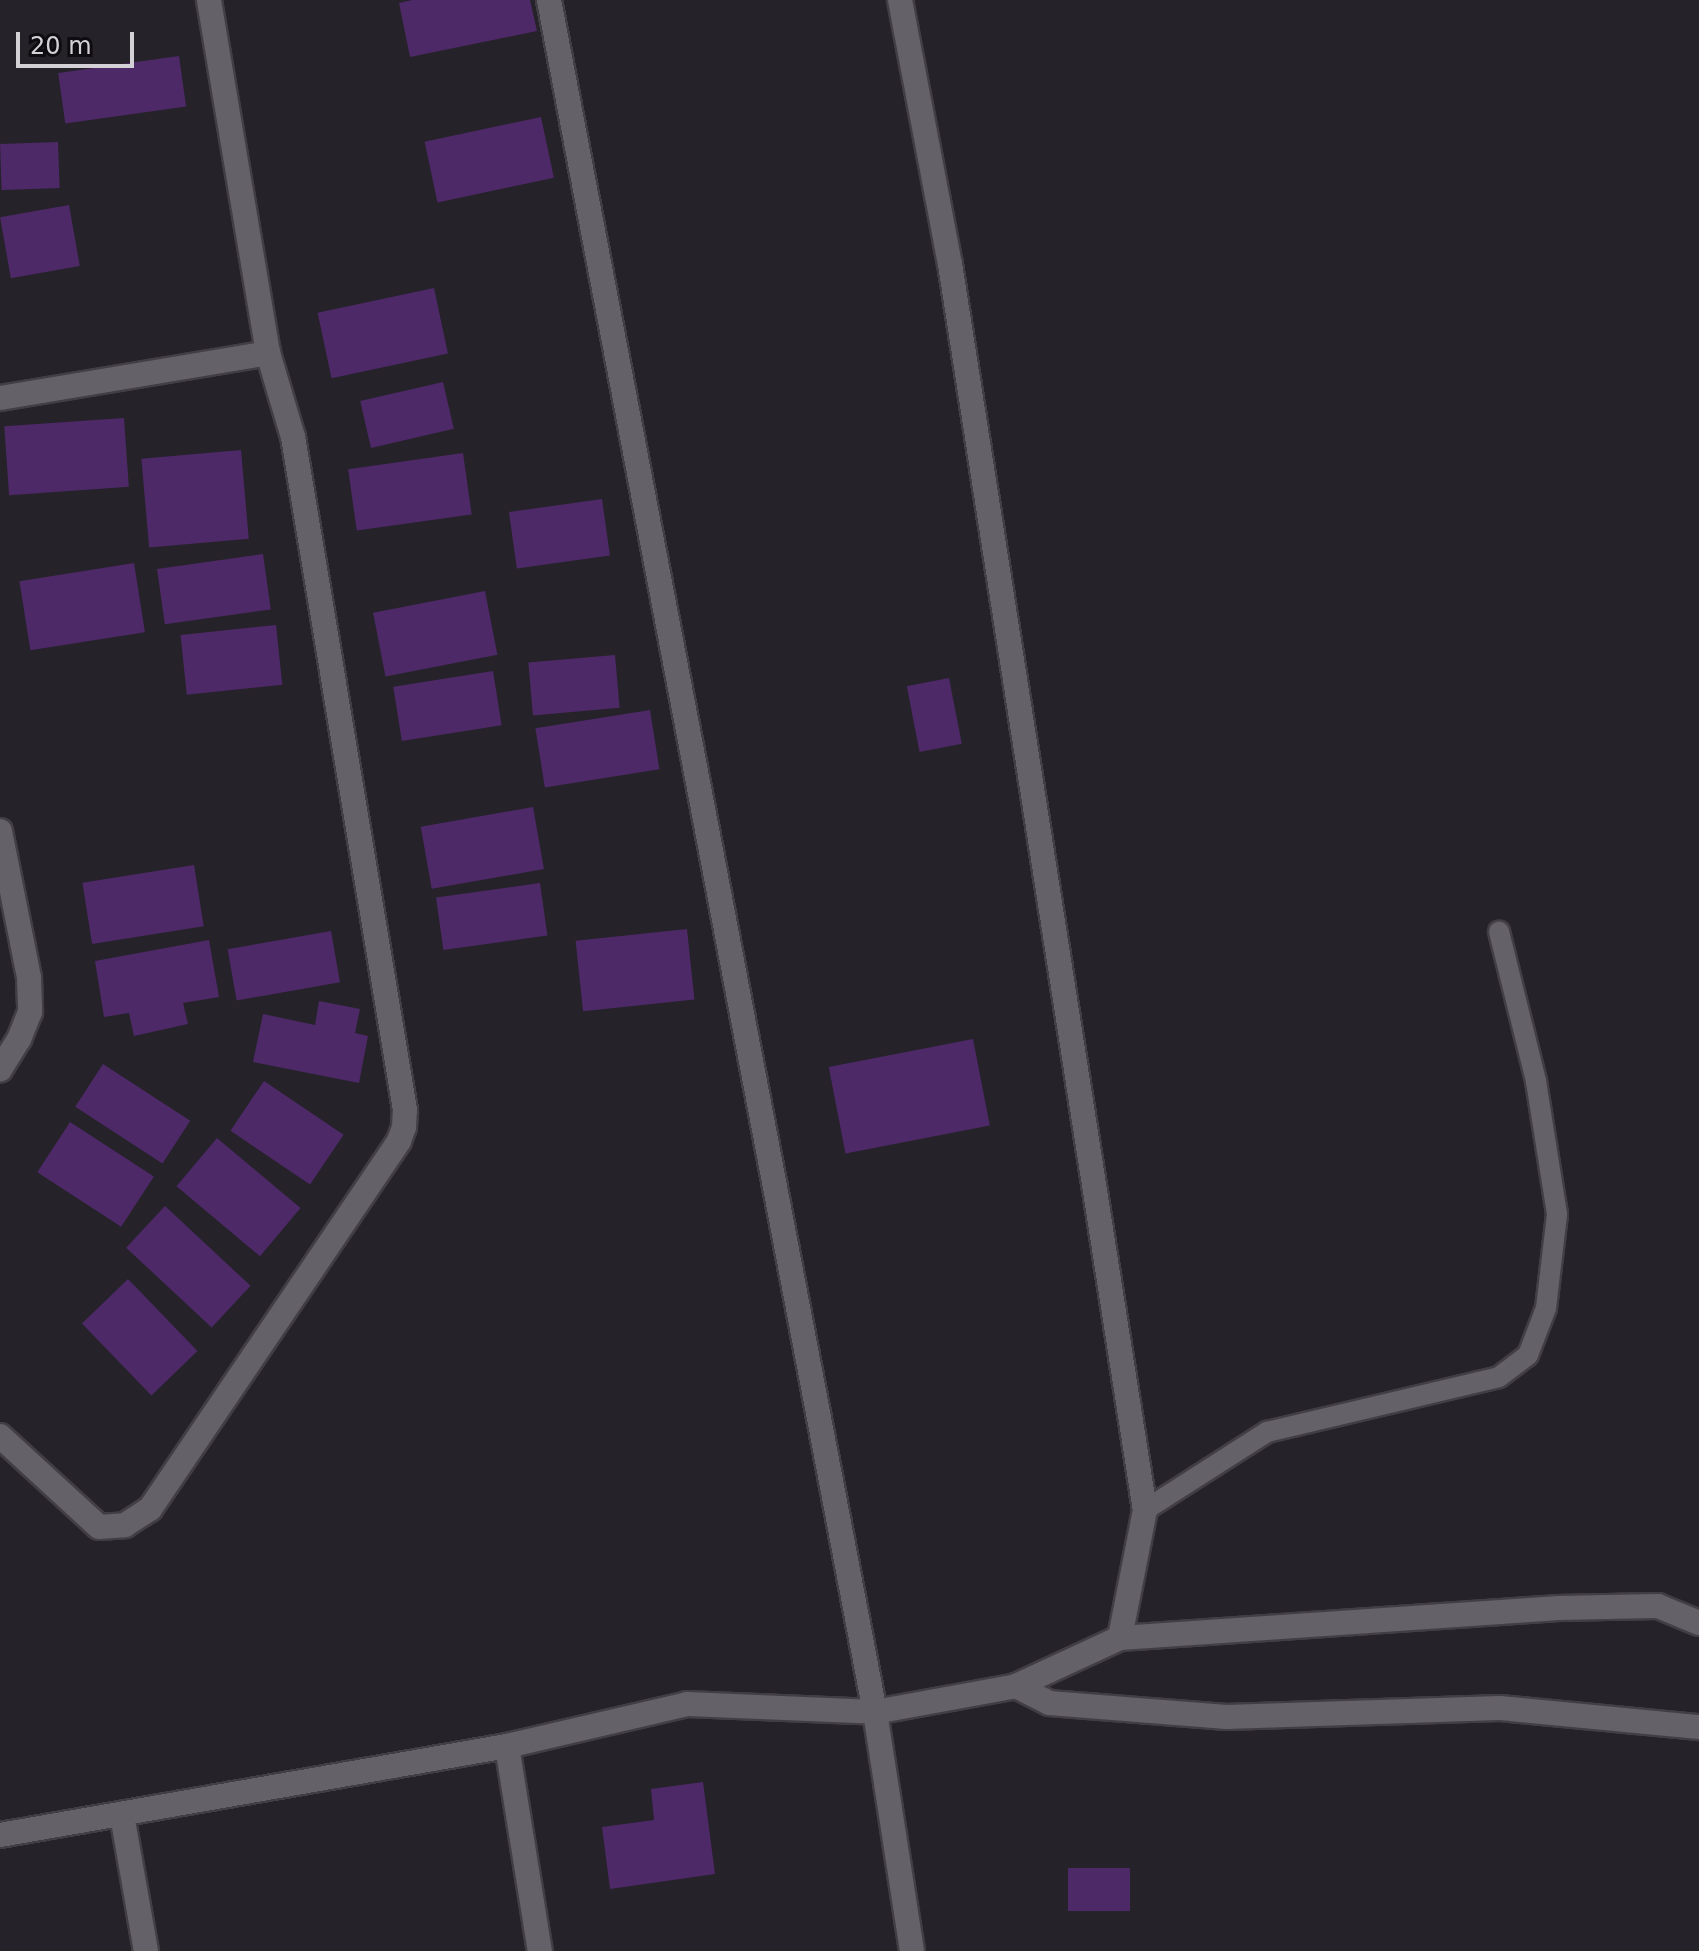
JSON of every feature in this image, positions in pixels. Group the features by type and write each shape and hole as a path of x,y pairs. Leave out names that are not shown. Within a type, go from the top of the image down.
{"street":[{"path":"0,1436 99,1527 125,1525 150,1509 399,1141 404,1127 405,1110 293,437 268,353 209,0"},
{"path":"549,0 875,1712 912,1951"},
{"path":"900,0 950,264 1145,1510 1120,1638"},
{"path":"0,398 268,353"},
{"path":"0,831 29,978 30,1012 19,1039 0,1069"},
{"path":"0,1835 507,1746 687,1704 875,1712 1016,1686 1120,1638 1559,1608 1658,1606 1699,1623"},
{"path":"1016,1686 1049,1703 1226,1717 1500,1708 1699,1727"},
{"path":"507,1746 540,1951"},
{"path":"122,1815 146,1951"}],"lane":[{"path":"1145,1510 1267,1432 1499,1377 1528,1355 1546,1308 1557,1214 1536,1081 1499,931"}],"building":[{"path":"412,0 530,0 537,31 410,57 399,3"},
{"path":"179,56 186,107 65,123 58,73"},
{"path":"541,117 554,178 437,202 425,142"},
{"path":"58,142 60,188 2,190 0,144"},
{"path":"69,205 80,266 11,278 0,217"},
{"path":"434,288 448,354 332,378 318,313"},
{"path":"443,382 454,429 371,448 360,401"},
{"path":"124,418 129,487 9,495 4,426"},
{"path":"241,450 249,539 149,547 141,459"},
{"path":"463,453 472,514 357,531 348,469"},
{"path":"602,499 610,555 517,569 509,512"},
{"path":"263,554 271,609 165,624 157,569"},
{"path":"134,563 145,632 30,650 19,581"},
{"path":"485,591 497,655 385,677 373,613"},
{"path":"276,625 282,685 187,695 181,635"},
{"path":"615,655 620,708 533,715 528,663"},
{"path":"493,671 502,725 402,741 393,687"},
{"path":"949,678 962,744 920,752 907,686"},
{"path":"650,710 659,769 545,787 535,728"},
{"path":"533,807 544,869 432,889 421,827"},
{"path":"194,865 204,926 92,944 82,883"},
{"path":"540,883 547,935 443,950 436,898"},
{"path":"687,929 694,1000 583,1011 576,941"},
{"path":"331,931 340,982 237,1000 228,949"},
{"path":"209,940 219,997 183,1003 188,1024 134,1036 129,1013 104,1017 95,961"},
{"path":"319,1001 360,1009 355,1033 368,1036 359,1083 253,1062 263,1014 315,1025"},
{"path":"973,1039 990,1125 845,1153 829,1067"},
{"path":"103,1064 190,1121 162,1163 75,1107"},
{"path":"264,1081 344,1135 310,1184 230,1131"},
{"path":"70,1122 154,1176 121,1227 37,1172"},
{"path":"217,1138 300,1208 260,1256 177,1186"},
{"path":"165,1206 251,1286 212,1327 126,1248"},
{"path":"128,1279 197,1351 151,1395 82,1323"},
{"path":"703,1782 715,1874 610,1889 602,1827 654,1820 651,1789"},
{"path":"1068,1868 1130,1868 1130,1911 1068,1911"}]}
